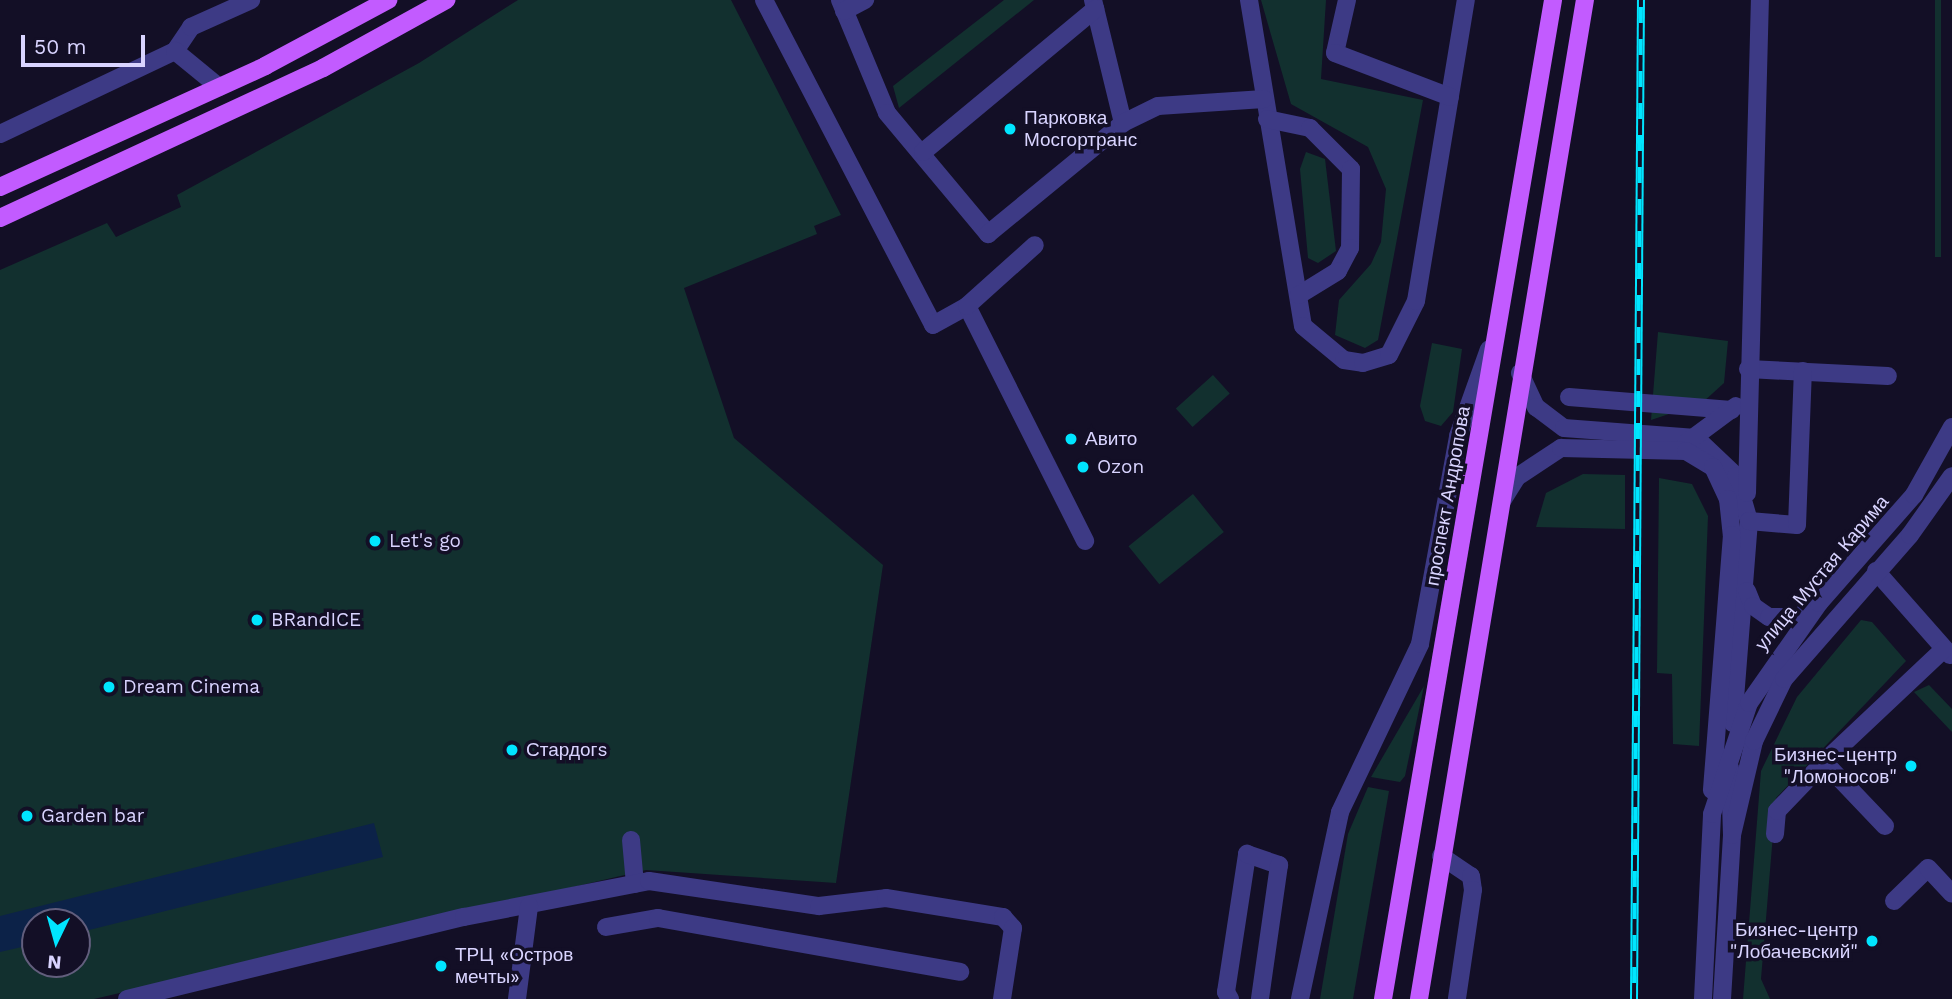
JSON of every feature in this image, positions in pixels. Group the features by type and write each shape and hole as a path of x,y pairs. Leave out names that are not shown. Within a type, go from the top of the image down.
{"main road":[{"path":"0,187 219,87 388,0"},
{"path":"0,218 323,68 446,0"},
{"name":"проспект Андропова","path":"1383,999 1553,0"},
{"path":"1419,999 1519,373 1585,0"}],"street":[{"path":"0,134 175,51 191,27 251,0"},
{"path":"764,0 933,325 967,306 1035,245"},
{"path":"865,0 842,5 887,113 923,152 988,234 1123,123 1158,106 1264,99"},
{"path":"1249,0 1303,326 1319,344 1344,360 1363,363 1389,355 1416,301 1466,0"},
{"path":"1347,0 1335,53 1450,97"},
{"path":"1712,814 1747,687 1747,396 1760,0"},
{"path":"923,152 1094,4 1123,123"},
{"path":"175,51 219,87"},
{"path":"1267,119 1310,128 1351,169 1350,247 1338,271 1298,295"},
{"path":"967,306 1085,541"},
{"path":"1300,999 1340,813 1420,644 1458,436 1501,316"},
{"path":"1748,369 1888,376"},
{"path":"1749,521 1797,525 1802,371"},
{"path":"1519,373 1536,407 1564,428 1696,438 1723,459 1747,501"},
{"path":"1662,449 1696,438 1747,396"},
{"path":"1569,397 1731,410"},
{"name":"улица Мустая Карима","path":"1747,687 1914,495 1952,427"},
{"path":"1496,512 1517,477 1561,447 1662,449 1699,457 1713,467 1728,499 1726,659 1713,727 1712,814 1703,999"},
{"name":"улица Мустая Карима","path":"1722,999 1732,835 1754,741 1784,679 1872,576 1952,475"},
{"path":"1775,834 1777,811 1824,762 1948,653 1872,576"},
{"path":"1745,583 1753,606 1769,617 1797,617 1819,603"},
{"path":"1726,659 1747,687"},
{"path":"1747,687 1784,679"},
{"path":"1729,751 1732,835"},
{"path":"1824,762 1885,826"},
{"path":"631,840 635,884"},
{"path":"1230,999 1226,992 1247,854 1279,865 1260,999"},
{"path":"1441,856 1471,876 1475,904 1457,999"},
{"path":"1894,901 1927,868 1952,894"},
{"path":"127,999 635,884 819,906 886,898 1003,916 1013,928 1002,999"},
{"path":"517,999 529,906"},
{"path":"606,927 658,918 960,972"}],"green space":[{"path":"518,0 731,0 841,215 814,226 817,234 684,288 734,438 883,565 836,883 646,870 94,999 0,999 0,270 107,223 116,237 181,207 177,195 419,63"},
{"path":"1004,0 1034,0 899,108 893,86"},
{"path":"1261,0 1326,0 1321,79 1423,100 1378,340 1365,348 1335,335 1339,300 1371,264 1381,242 1386,189 1368,147 1291,104"},
{"path":"1935,0 1941,0 1941,257 1935,257"},
{"path":"1306,152 1325,159 1336,251 1318,263 1308,258 1300,169"},
{"path":"1658,332 1728,341 1724,383 1702,403 1651,420"},
{"path":"1432,343 1462,349 1453,412 1441,426 1425,421 1420,406"},
{"path":"1213,375 1230,394 1193,427 1176,408"},
{"path":"1583,474 1625,475 1625,529 1536,527 1546,493"},
{"path":"1659,478 1692,484 1708,516 1699,746 1673,744 1672,674 1657,673"},
{"path":"1193,494 1224,532 1159,584 1128,546"},
{"path":"1861,620 1872,622 1906,661 1776,798 1761,979 1770,999 1743,999 1761,771 1797,697"},
{"path":"1929,685 1952,709 1952,732 1914,692"},
{"path":"1424,686 1405,776 1400,782 1371,777"},
{"path":"1368,787 1389,791 1353,999 1320,999 1348,834"}],"water":[{"path":"374,823 383,857 91,930 91,908 32,908"},
{"path":"21,911 21,947 0,952 0,916"}],"railway":[{"path":"1634,999 1641,0"}],"place":[{"name":"Парковка Мосгортранс","path":"1010,129"},
{"name":"Авито","path":"1071,439"},
{"name":"Ozon","path":"1083,467"},
{"name":"Let's go","path":"375,541"},
{"name":"BRandICE","path":"257,620"},
{"name":"Dream Cinema","path":"109,687"},
{"name":"Стардогs","path":"512,750"},
{"name":"Бизнес-центр \"Ломоносов\"","path":"1911,766"},
{"name":"Garden bar","path":"27,816"},
{"name":"Бизнес-центр \"Лобачевский\"","path":"1872,941"},
{"name":"ТРЦ «Остров мечты»","path":"441,966"}]}
